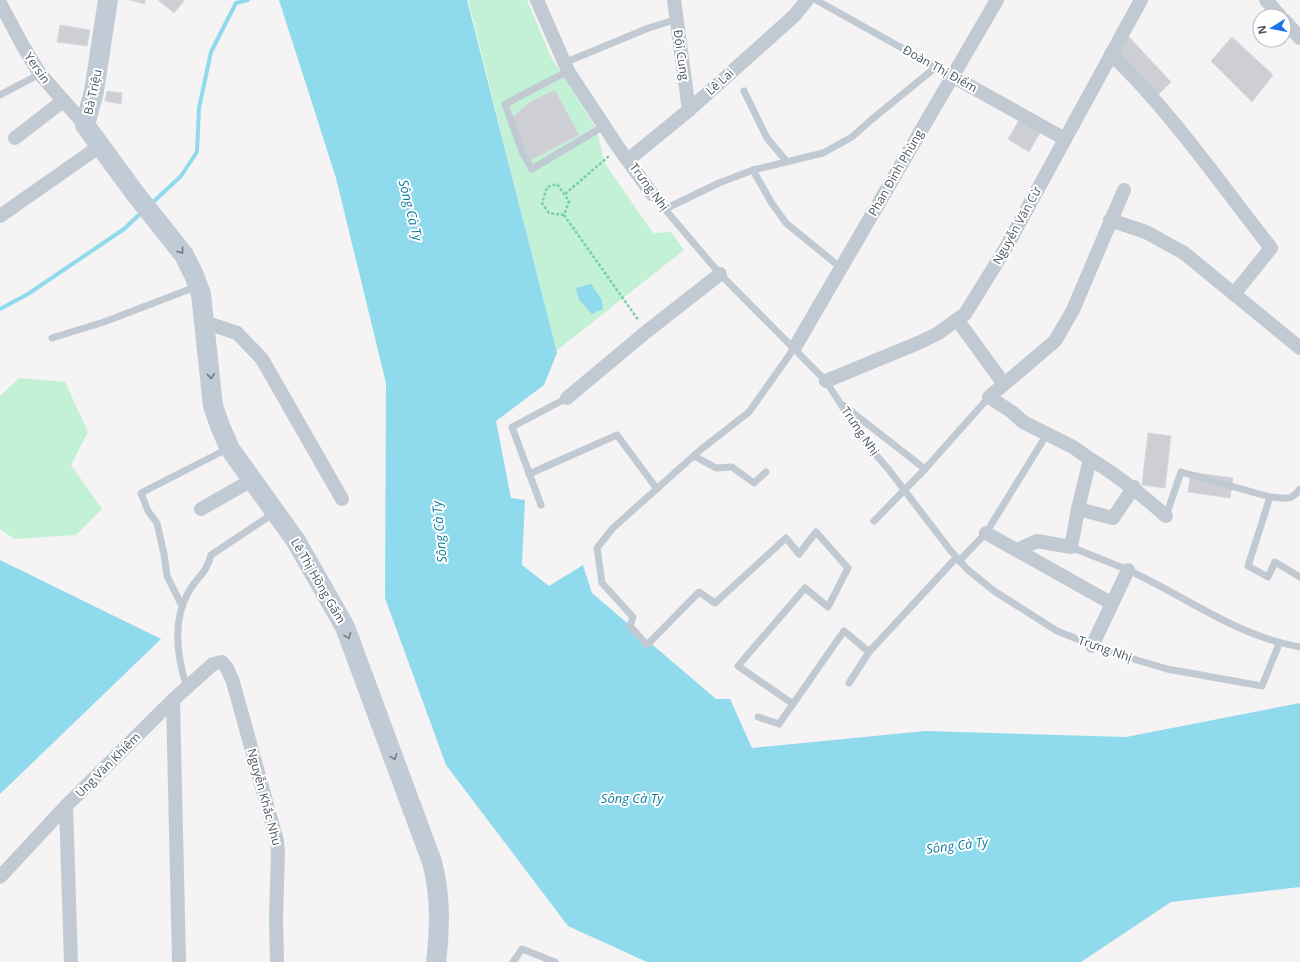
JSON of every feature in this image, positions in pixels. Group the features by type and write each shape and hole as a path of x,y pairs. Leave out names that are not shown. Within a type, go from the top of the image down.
{"street":[{"name":"Bà Triệu","path":"108,0 94,91 86,126 156,221"},
{"name":"Trưng Nhị","path":"537,0 566,67 618,147 652,194"},
{"name":"Đội Cung","path":"674,0 689,110"},
{"name":"Lê Lai","path":"628,160 689,110 794,16 807,0"},
{"name":"Phan Đình Phùng","path":"795,347 997,0"},
{"name":"Nguyễn Văn Cừ","path":"826,381 918,343 958,321 972,304 1004,251 1141,0"},
{"path":"1266,0 1273,8"},
{"name":"Yersin","path":"0,3 40,74 86,126"},
{"path":"1292,29 1300,38"},
{"path":"1111,54 1156,102 1199,152 1271,248 1234,294"},
{"name":"Đoàn Thị Điểm","path":"952,76 1065,139"},
{"path":"15,138 63,100"},
{"path":"0,216 100,146"},
{"path":"1124,190 1073,310 1055,341 988,396 1012,412 1023,422 1072,447 1116,474 1134,487 1166,516"},
{"path":"1110,220 1146,232 1164,240 1188,256 1300,348"},
{"name":"Lê Thị Hồng Gấm","path":"156,221 184,256 198,286 214,406 230,448 296,541 345,627 427,845 439,892 440,917 436,962"},
{"path":"567,398 646,332 720,274"},
{"path":"958,321 1004,384"},
{"path":"204,322 237,333 262,359 342,499"},
{"path":"1017,550 1037,541 1071,547 1090,459"},
{"path":"201,509 252,480"},
{"path":"1078,509 1113,518 1134,487"},
{"path":"986,533 1111,604"},
{"path":"1092,646 1128,570"},
{"name":"Ung Văn Khiêm","path":"0,877 66,806 173,700 213,664 222,662"},
{"name":"Nguyễn Khắc Nhu","path":"222,662 227,668 233,682 277,840 277,962"},
{"path":"173,700 179,962"},
{"path":"66,806 71,962"}],"lane":[{"name":"Đoàn Thị Điểm","path":"816,0 952,76"},
{"path":"604,126 532,169 523,154 505,104 566,67 646,29 677,19"},
{"path":"665,209 719,183 753,170 823,153 852,137 936,67"},
{"path":"0,95 40,74"},
{"path":"744,91 767,138 788,162"},
{"path":"753,170 770,202 786,223 841,268"},
{"name":"Trưng Nhị","path":"652,194 720,274 795,347 826,381 864,441 958,559 994,591 1049,626 1092,646 1167,669 1262,686 1279,644"},
{"path":"52,338 104,322 198,286"},
{"path":"793,704 738,666 805,588 828,607 848,568 816,532 799,554 786,538 715,603 699,592 647,645 630,626 633,616 602,583 597,548 613,528 694,456 749,412 795,347"},
{"path":"874,521 904,491 988,396"},
{"path":"541,506 512,427 567,398"},
{"path":"839,401 924,469"},
{"path":"850,683 869,652 958,559 986,533 1047,434"},
{"path":"529,474 617,435 657,490"},
{"path":"181,604 167,576 157,522 148,511 141,493 230,448"},
{"path":"694,456 716,468 732,467 754,483 766,472"},
{"path":"1166,516 1180,472 1270,497 1289,499 1293,497 1300,489"},
{"path":"1270,497 1248,566 1268,576 1275,562 1300,577"},
{"path":"187,688 178,653 181,604 195,582 208,568 211,555 275,512"},
{"path":"1071,547 1128,570 1223,620 1279,644 1300,647"},
{"path":"758,718 779,724 844,631 869,652"},
{"path":"514,962 522,949 555,962"}],"path":[{"path":"564,194 604,162 618,147"},
{"path":"564,215 569,201 557,184 547,187 542,203 549,213 564,215 646,332"}],"green space":[{"path":"468,0 527,0 551,57 597,130 604,162 653,233 671,232 684,250 556,351"},
{"path":"19,378 65,382 88,432 71,465 102,509 76,535 14,539 0,529 0,396"}],"water":[{"name":"Sông Cà Ty","path":"279,0 467,0 557,353 544,385 496,421 511,498 525,500 522,565 549,586 583,565 592,593 716,699 730,699 752,748 925,731 1126,737 1300,703 1300,887 1171,902 1081,962 647,962 568,926 446,765 385,598 386,383 336,178"},
{"path":"591,284 602,300 603,309 592,314 579,300 576,288"},
{"path":"0,560 161,639 0,794"}],"building":[{"path":"129,0 145,0 145,4"},
{"path":"158,0 183,0 184,1 174,13"},
{"path":"60,25 90,30 87,46 57,42"},
{"path":"1129,37 1171,82 1158,95 1115,50"},
{"path":"1232,37 1273,75 1252,102 1211,61"},
{"path":"555,90 579,135 529,161 513,117 530,102"},
{"path":"107,91 122,93 121,104 105,101"},
{"path":"1019,120 1040,133 1029,152 1008,139"},
{"path":"1148,433 1171,436 1165,488 1142,485"},
{"path":"1191,472 1233,478 1230,498 1188,492"}],"waterway":[{"path":"151,204 181,176 197,152 199,108 211,52 236,3 248,0"},
{"path":"0,309 28,294 124,229 143,211"}]}
